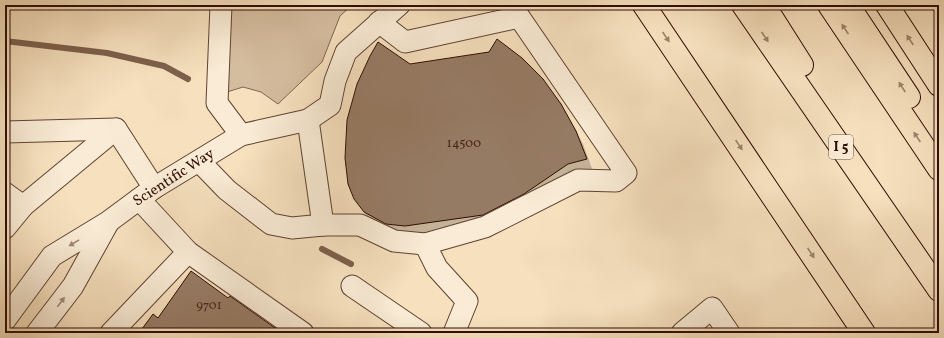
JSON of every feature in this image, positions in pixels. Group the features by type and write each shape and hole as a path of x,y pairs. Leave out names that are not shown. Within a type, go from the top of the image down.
{"highway":[{"path":"644,5 864,333"},
{"name":"I 5","path":"743,5 939,290"},
{"path":"764,5 939,283"},
{"path":"829,5 939,169"},
{"path":"848,5 939,143"},
{"path":"887,5 939,85"}],"street":[{"path":"221,5 217,103 241,136"},
{"path":"323,225 308,120 330,105 335,81 346,52 399,5"},
{"path":"199,161 227,190 271,224 292,228 323,225 360,225 394,241 425,244 485,227 578,180 616,181 626,174 515,11 405,42 379,22"},
{"name":"Scientific Way","path":"5,320 52,256 108,222 147,193 241,136 308,120"},
{"path":"5,132 116,129"},
{"path":"116,129 147,193 188,252 303,333"},
{"path":"5,228 23,206 116,129"},
{"path":"5,193 23,206"},
{"name":"Scientific Way","path":"37,333 73,286 108,222"},
{"path":"425,244 437,268 467,301 454,333"},
{"path":"111,333 188,252"},
{"path":"352,286 421,333"},
{"path":"682,333 712,308 729,333"}],"shaded area":[{"path":"230,5 352,5 340,16 322,62 278,104 261,92 243,87 227,92"}],"building":[{"path":"497,39 522,58 543,79 561,104 576,131 587,159 568,164 524,194 483,215 405,226 386,224 364,212 354,199 348,184 345,158 347,120 357,84 378,42 410,64 489,52"},
{"path":"191,271 228,298 230,296 282,333 139,333 153,314 158,318"}],"waterway":[{"path":"5,41 107,53 164,66 188,79"},
{"path":"322,249 351,264"}]}
